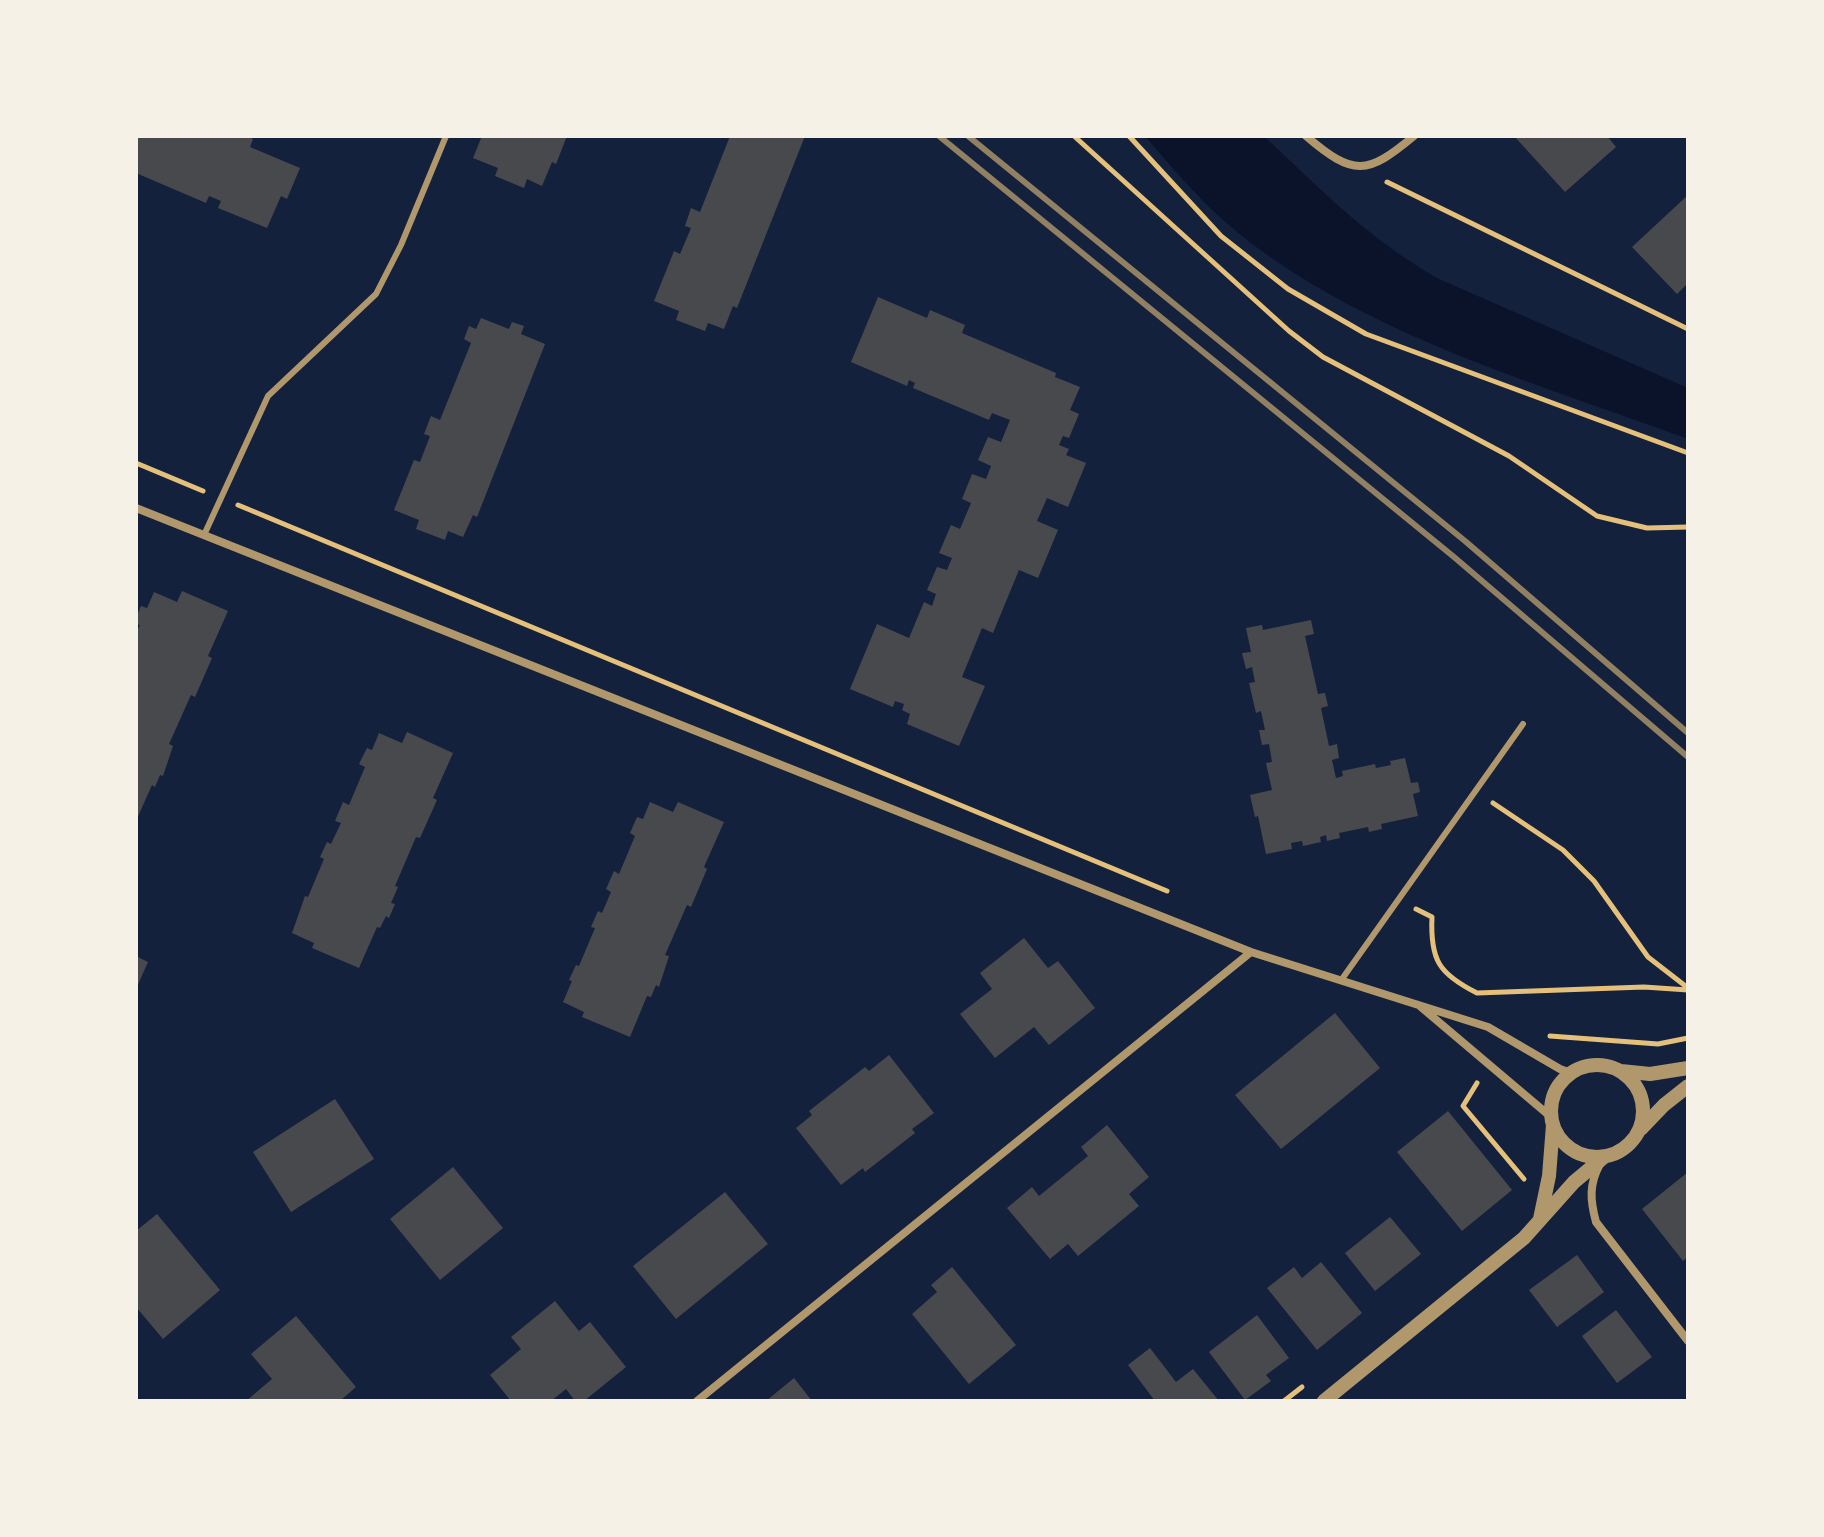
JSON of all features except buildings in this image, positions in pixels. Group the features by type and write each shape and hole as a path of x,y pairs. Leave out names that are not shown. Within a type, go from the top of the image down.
{"street":[{"path":"1306,136 1357,168 1370,167 1414,136"},
{"path":"136,508 1251,952 1414,1002 1508,1037 1571,1073"},
{"path":"697,1401 1251,952"},
{"path":"1414,1002 1552,1121 1559,1138 1572,1150 1588,1157 1604,1157"},
{"path":"1539,1220 1549,1176 1554,1095 1562,1081 1571,1073 1593,1065 1650,1074 1688,1068"},
{"path":"1620,1071 1634,1083 1641,1099 1644,1110 1639,1132"},
{"path":"1324,1401 1524,1238 1574,1182 1604,1157 1625,1149 1664,1105 1688,1086"},
{"path":"1604,1157 1591,1187 1596,1222 1688,1341"}],"lane":[{"path":"204,535 268,396 376,294 401,245 446,136"},
{"path":"1342,979 1523,724"}],"path":[{"path":"1074,136 1279,322 1323,357 1509,456 1597,516 1647,528 1688,527"},
{"path":"1129,136 1221,236 1288,289 1366,334 1688,453"},
{"path":"1357,168 1688,329"},
{"path":"136,463 1180,896"},
{"path":"1475,792 1563,850 1594,881 1648,957 1688,989"},
{"path":"1399,900 1432,917 1431,938 1437,965 1454,982 1477,993 1644,987 1688,989"},
{"path":"1508,1037 1543,1036 1658,1044 1688,1038"},
{"path":"1489,1064 1463,1106 1524,1179 1518,1193"},
{"path":"1284,1401 1309,1381"}],"water":[{"path":"1145,136 1264,136 1369,231 1439,279 1688,388 1688,439 1454,353 1340,300 1287,268 1237,232 1178,174"}],"railway":[{"path":"939,136 1454,557 1688,757"},
{"path":"968,136 1465,541 1688,733"}]}
